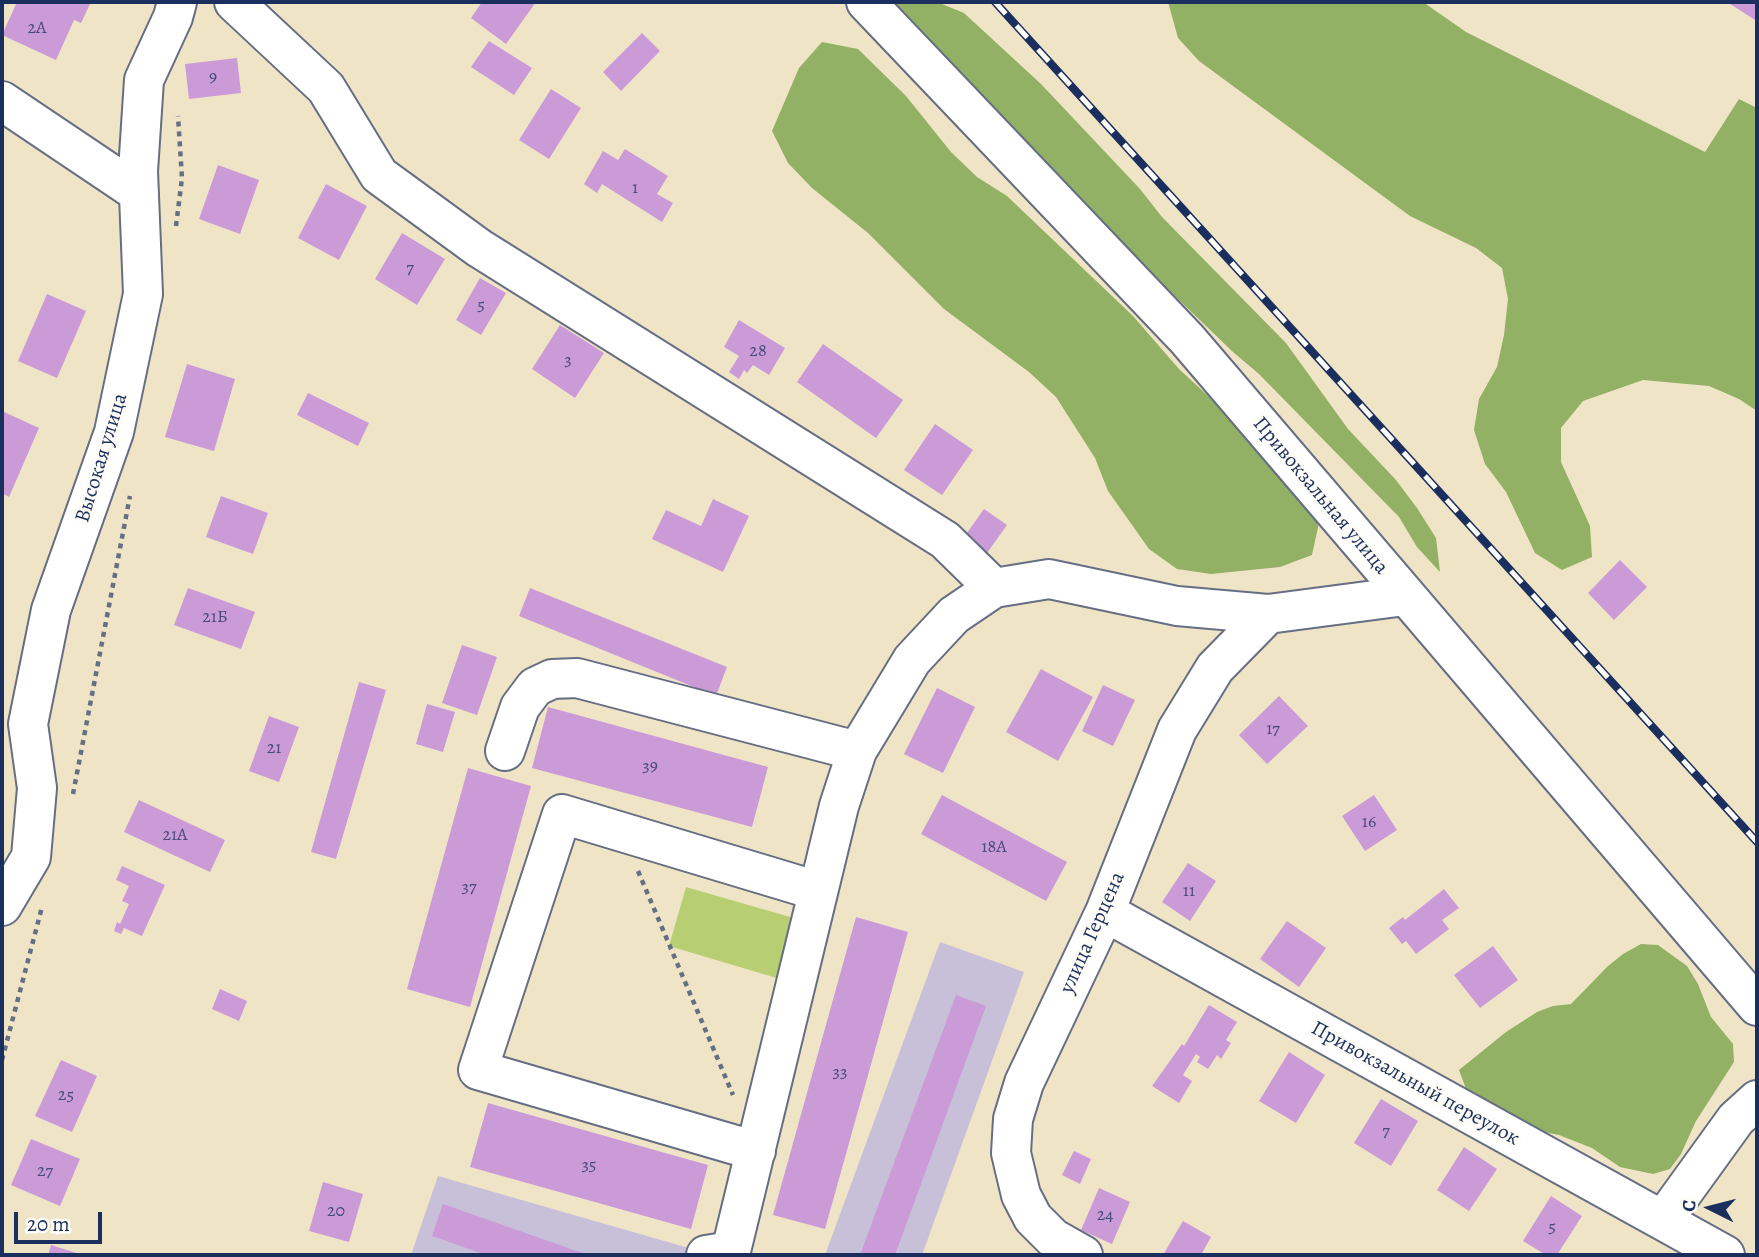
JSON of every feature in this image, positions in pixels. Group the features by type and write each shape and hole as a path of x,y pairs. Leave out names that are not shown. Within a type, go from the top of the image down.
{"street":[{"name":"Высокая улица","path":"2,906 32,858 37,788 15,719 114,432 143,294 138,171 144,80 173,17 177,2"},
{"path":"234,2 326,88 379,175 479,248 945,540 994,588"},
{"name":"Привокзальная улица","path":"866,2 1186,339 1757,1006"},
{"path":"2,102 139,193"},
{"path":"706,1255 731,1251 839,806 857,751 912,660 954,615 994,588 1049,579 1177,606 1268,614 1405,596"},
{"name":"улица Герцена","path":"1083,1255 1052,1238 1033,1218 1021,1195 1011,1153 1013,1119 1024,1083 1105,912 1177,730 1214,668 1268,614"},
{"path":"505,751 520,707 535,687 552,679 577,678 857,751"},
{"path":"756,1151 478,1070 562,814 818,891"},
{"name":"Привокзальный переулок","path":"1105,912 1725,1255"},
{"path":"1663,1220 1736,1119 1757,1100"}],"path":[{"path":"622,832 735,1100"}],"shaded area":[{"path":"940,942 1024,972 922,1255 825,1255"},
{"path":"438,1176 713,1255 411,1255"}],"green space":[{"path":"877,2 937,2 964,13 1041,84 1140,189 1162,217 1286,343 1348,429 1396,480 1417,508 1436,538 1440,572 1417,547 1399,517 1259,374 916,47"},
{"path":"1168,2 1423,2 1466,32 1705,152 1739,99 1757,108 1757,411 1739,399 1709,386 1643,380 1583,401 1561,428 1561,462 1590,526 1592,557 1562,570 1535,553 1506,492 1485,464 1474,430 1479,399 1497,367 1504,335 1508,299 1502,268 1476,248 1410,216 1199,61 1178,38"},
{"path":"822,42 858,49 906,96 951,152 977,177 1007,196 1133,316 1179,369 1231,417 1319,523 1312,555 1280,567 1211,574 1177,569 1149,549 1108,491 1095,458 1056,397 1029,372 944,309 868,233 812,188 788,163 772,131 799,68"},
{"path":"686,887 797,919 780,979 669,946"},
{"path":"1641,944 1658,945 1687,966 1698,984 1711,1017 1733,1044 1734,1062 1696,1121 1681,1154 1670,1169 1653,1174 1620,1167 1592,1148 1559,1135 1523,1128 1477,1103 1466,1089 1459,1070 1506,1032 1537,1012 1553,1006 1571,1004 1608,966"}],"building":[{"path":"17,2 91,2 81,23 74,20 56,60 2,35"},
{"path":"482,2 536,2 506,44 471,18"},
{"path":"1727,2 1757,2 1757,17 1755,20"},
{"path":"642,33 660,51 621,91 603,72"},
{"path":"489,41 532,68 514,95 471,67"},
{"path":"237,58 241,93 189,99 185,64"},
{"path":"551,89 581,108 549,159 519,140"},
{"path":"625,149 668,176 657,194 673,203 662,222 602,184 597,193 584,184 603,151 618,160"},
{"path":"218,165 259,180 240,234 199,219"},
{"path":"326,184 367,206 339,260 298,238"},
{"path":"402,233 445,259 417,305 375,279"},
{"path":"480,278 506,293 481,335 456,320"},
{"path":"47,294 86,311 57,378 18,361"},
{"path":"739,320 785,348 769,375 753,365 747,373 744,370 739,379 729,372 739,356 724,347"},
{"path":"560,325 604,353 575,398 532,369"},
{"path":"823,344 903,400 876,438 797,382"},
{"path":"187,364 235,379 214,451 165,437"},
{"path":"308,393 369,423 358,446 297,415"},
{"path":"2,411 39,428 9,497 2,493"},
{"path":"935,424 973,450 942,495 904,470"},
{"path":"221,496 268,513 253,554 206,537"},
{"path":"713,499 749,516 723,572 652,539 666,510 701,526"},
{"path":"984,509 1007,525 987,553 964,537"},
{"path":"1620,560 1647,587 1614,620 1588,593"},
{"path":"188,588 255,612 241,649 174,625"},
{"path":"530,588 727,667 716,696 519,616"},
{"path":"462,645 497,657 477,715 442,703"},
{"path":"1041,669 1093,697 1058,761 1006,732"},
{"path":"359,682 386,690 336,859 311,852"},
{"path":"1103,685 1135,700 1113,746 1082,731"},
{"path":"937,688 975,707 943,773 904,754"},
{"path":"1279,696 1308,726 1267,764 1239,735"},
{"path":"427,704 455,712 443,752 416,744"},
{"path":"548,707 768,767 752,827 532,768"},
{"path":"269,716 299,727 279,782 249,771"},
{"path":"468,768 531,786 470,1007 407,989"},
{"path":"942,795 1067,862 1046,901 921,834"},
{"path":"1374,795 1397,830 1365,851 1342,816"},
{"path":"139,800 225,840 210,872 124,832"},
{"path":"1188,863 1216,881 1190,921 1162,902"},
{"path":"122,866 165,885 142,936 124,928 121,934 114,931 129,904 122,901 129,886 116,880"},
{"path":"1444,889 1459,908 1442,920 1449,929 1416,954 1406,941 1402,944 1389,928 1403,917 1405,920"},
{"path":"856,917 908,932 825,1229 773,1215"},
{"path":"1287,921 1326,948 1299,987 1260,959"},
{"path":"1493,946 1518,980 1480,1008 1454,975"},
{"path":"220,989 247,1001 239,1021 212,1009"},
{"path":"956,995 986,1006 895,1255 860,1255"},
{"path":"1209,1005 1237,1022 1226,1040 1231,1043 1221,1059 1217,1055 1208,1069 1197,1062 1200,1057 1196,1054 1183,1075 1192,1081 1179,1103 1152,1086 1182,1044 1184,1046"},
{"path":"1289,1052 1325,1075 1296,1123 1259,1101"},
{"path":"61,1060 97,1076 72,1132 35,1116"},
{"path":"1381,1099 1418,1121 1391,1166 1354,1143"},
{"path":"488,1103 708,1165 691,1229 470,1167"},
{"path":"31,1139 80,1159 60,1206 11,1185"},
{"path":"1464,1147 1497,1169 1469,1211 1437,1190"},
{"path":"1074,1151 1091,1159 1080,1184 1062,1175"},
{"path":"323,1182 363,1194 349,1242 309,1231"},
{"path":"1099,1188 1130,1202 1112,1244 1081,1230"},
{"path":"1551,1196 1582,1216 1557,1255 1546,1255 1523,1241"},
{"path":"443,1204 588,1255 486,1255 432,1236"},
{"path":"1183,1221 1211,1237 1201,1255 1163,1255"},
{"path":"51,1245 83,1255 48,1255"}],"railway":[{"path":"995,2 1757,842"}]}
